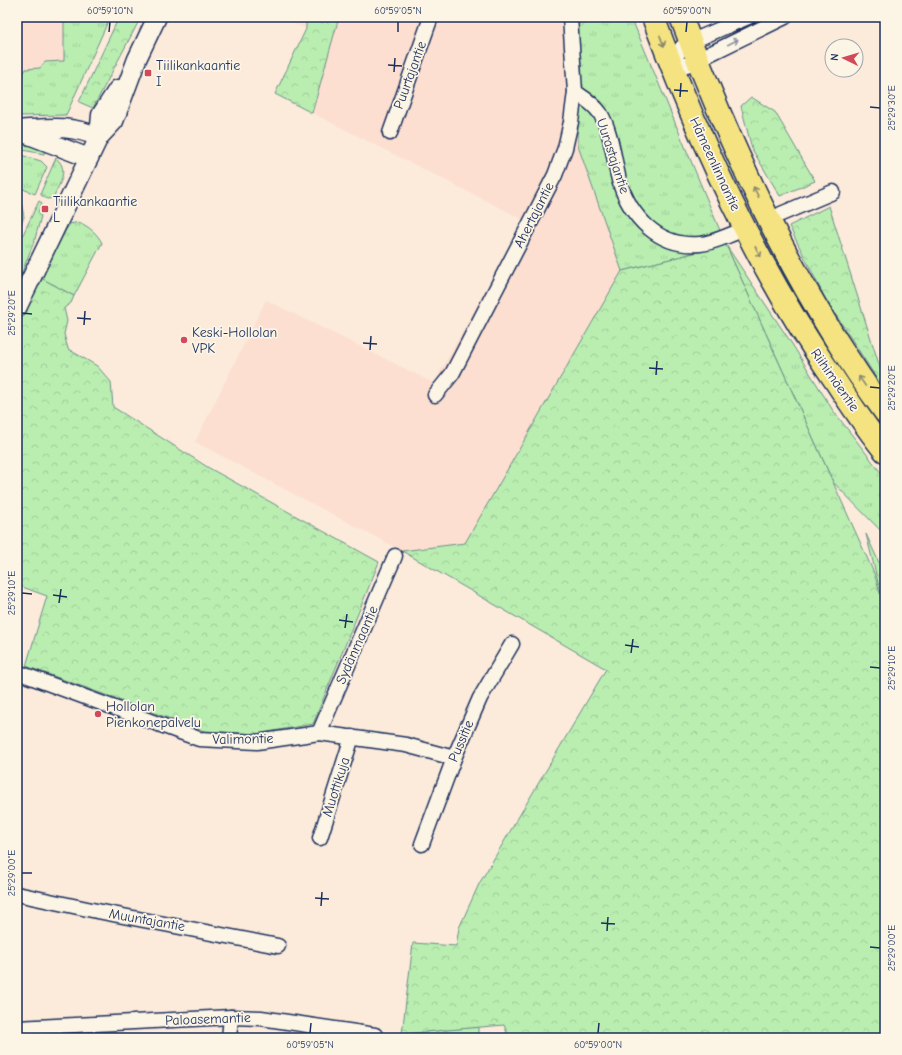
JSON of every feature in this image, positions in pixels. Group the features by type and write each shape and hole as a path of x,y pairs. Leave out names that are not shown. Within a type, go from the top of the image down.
{"main road":[{"name":"Hämeenlinnantie","path":"653,17 671,64 714,163 764,265 788,307"},
{"name":"Hämeenlinnantie","path":"681,17 694,51 745,168 779,239 812,302"},
{"name":"Riihimäentie","path":"812,302 862,382 885,412"},
{"name":"Riihimäentie","path":"788,307 813,349 885,450"}],"street":[{"path":"17,308 99,137 114,121 137,59 157,17"},
{"name":"Puurtajantie","path":"390,133 431,17"},
{"name":"Ahertajantie","path":"435,395 452,374 555,174 571,122 575,92 570,17"},
{"path":"748,17 694,51 687,65 671,64 682,47 694,51 785,17"},
{"name":"Uurastajantie","path":"575,92 590,102 600,113 620,182 634,211 647,228 667,240 683,244 701,244 735,233"},
{"path":"17,130 67,127 84,131 99,137"},
{"path":"17,130 89,158"},
{"path":"781,214 833,192"},
{"name":"Sydänmaantie","path":"319,733 395,556"},
{"name":"Pussitie","path":"422,844 454,758 480,698 512,644"},
{"name":"Valimontie","path":"17,672 199,739 257,742 319,733 406,745 454,758"},
{"name":"Muottikuja","path":"320,838 352,737"},
{"name":"Muuntajantie","path":"17,894 278,946"},
{"path":"229,1038 231,1017"},
{"name":"Paloasemantie","path":"17,1028 231,1017 261,1018 375,1035"}],"shaded area":[{"path":"17,17 107,17 65,114 17,112"},
{"path":"279,17 306,17 306,29"},
{"path":"339,17 559,17 582,119 622,271 465,543 402,551 195,442 266,300 434,383 524,220 312,113"}],"green space":[{"path":"96,17 110,17 66,115 19,116 19,86 26,69 40,68 45,62 64,61 64,22 94,22"},
{"path":"119,17 141,17 93,108 79,102"},
{"path":"306,17 339,17 312,113 275,94 306,29"},
{"path":"576,17 631,17 726,245 622,271 578,146"},
{"path":"751,97 775,112 815,181 780,196 752,149 741,106"},
{"path":"17,143 46,149 44,154 17,149"},
{"path":"17,154 41,161 47,167 35,194 23,189"},
{"path":"56,158 62,167 62,177 53,198 47,199 41,195 41,192"},
{"path":"17,179 24,217 17,234"},
{"path":"39,201 42,203 38,212 41,216 35,239 17,285 17,247"},
{"path":"829,206 883,377 879,382 825,298 789,226"},
{"path":"79,222 98,236 102,243 74,296 41,278 65,231 70,224"},
{"path":"726,245 792,344 832,409 885,478 885,535 833,482"},
{"path":"726,245 874,573 885,610 885,1038 509,1038 504,1025 402,1034 413,943 456,946 459,928 479,884 606,669 402,551 465,543 622,271"},
{"path":"41,278 74,296 71,303 64,308 67,321 64,334 68,349 97,366 111,382 113,407 209,468 379,562 313,724 256,734 204,731 26,666 47,596 17,585 17,328"},
{"path":"866,534 885,576 885,610"},
{"path":"478,1027 478,1038 400,1038 402,1034"}],"place":[{"name":"Tiilikankaantie I","path":"148,73"},
{"name":"Tiilikankaantie L","path":"45,209"},
{"name":"Keski-Hollolan VPK","path":"184,340"},
{"name":"Hollolan Pienkonepalvelu","path":"98,714"}]}
